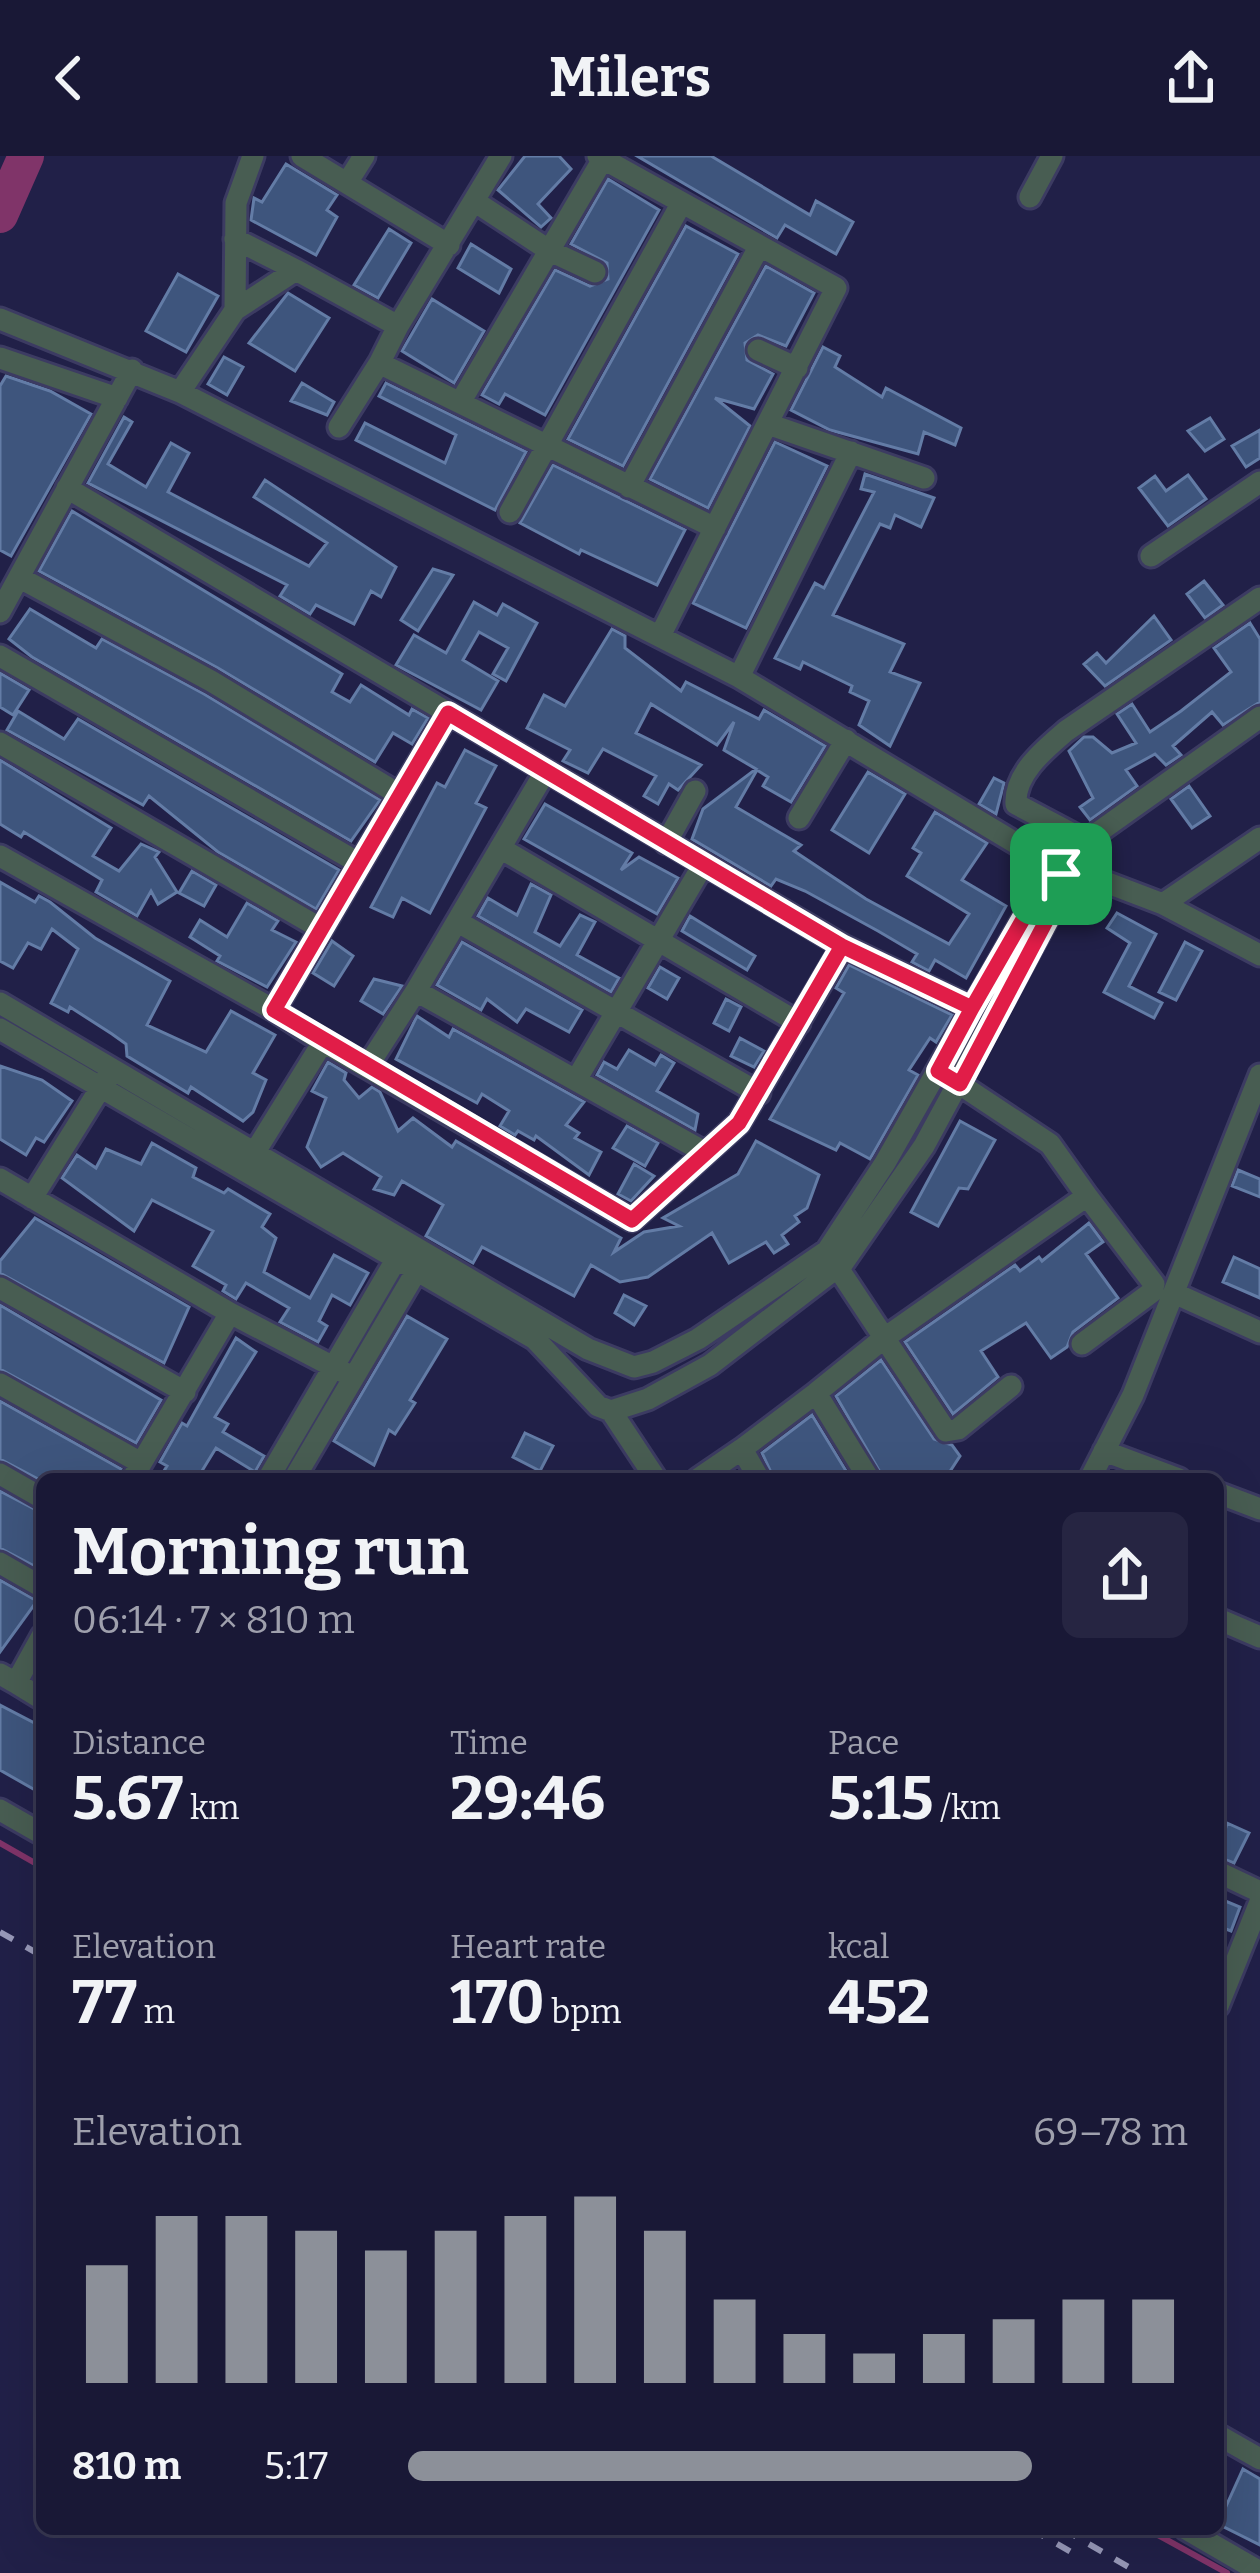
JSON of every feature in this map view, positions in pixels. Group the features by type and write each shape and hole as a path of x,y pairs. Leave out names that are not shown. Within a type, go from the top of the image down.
{"street":[{"path":"235,310 236,203 253,156"},
{"path":"302,156 449,245"},
{"path":"347,183 364,156"},
{"path":"339,427 501,156"},
{"path":"1030,197 1052,156"},
{"path":"461,401 601,157 836,288 660,636"},
{"path":"474,201 550,251 595,272"},
{"path":"510,512 681,204"},
{"path":"235,239 398,326"},
{"path":"628,487 759,247"},
{"path":"180,392 235,310 296,270"},
{"path":"0,319 180,392 740,677 1063,871 1163,904 1260,955"},
{"path":"758,350 797,368"},
{"path":"0,358 117,398"},
{"path":"380,362 715,528"},
{"path":"0,612 132,370"},
{"path":"768,424 924,478"},
{"path":"740,677 851,452"},
{"path":"1151,556 1260,482"},
{"path":"67,488 842,946 972,1008"},
{"path":"20,578 211,681 400,795"},
{"path":"1086,841 1016,804 1016,795 1038,756 1066,731 1260,598"},
{"path":"0,656 357,862"},
{"path":"274,1010 318,927 448,713"},
{"path":"0,1029 106,1079 588,1349 639,1366 698,1339 832,1260 1045,881 1063,871 1086,841 1260,716"},
{"path":"799,818 846,740"},
{"path":"0,743 318,927"},
{"path":"368,1067 544,772"},
{"path":"667,843 694,791"},
{"path":"1163,904 1260,838"},
{"path":"500,848 799,1023"},
{"path":"0,856 274,1010 624,1219 639,1216 739,1123 842,946"},
{"path":"576,1080 703,865"},
{"path":"611,1411 648,1399 710,1365 832,1260 896,1193 1062,891 1063,871"},
{"path":"458,922 759,1093"},
{"path":"416,991 706,1154"},
{"path":"0,1003 106,1079"},
{"path":"250,1160 323,1042"},
{"path":"938,1071 1049,1144 1154,1283 1152,1292 1082,1344"},
{"path":"1093,1473 1174,1293 1260,1076"},
{"path":"32,1198 106,1079"},
{"path":"250,1160 407,1264 536,1339 598,1406 611,1411 652,1473"},
{"path":"0,1179 230,1313 344,1373"},
{"path":"707,1473 883,1339 1087,1196"},
{"path":"832,1260 946,1431 958,1429 1011,1386"},
{"path":"297,1473 344,1373 407,1264"},
{"path":"0,1288 185,1392"},
{"path":"1174,1293 1260,1332"},
{"path":"0,1384 137,1471 230,1313"},
{"path":"566,1370 588,1349"},
{"path":"639,1366 648,1399"},
{"path":"272,1473 344,1373"},
{"path":"816,1393 865,1473"},
{"path":"742,1450 756,1473"},
{"path":"1104,1451 1163,1473"},
{"path":"0,1474 36,1495"},
{"path":"1224,1495 1260,1509"},
{"path":"0,1563 36,1584"},
{"path":"1224,1622 1260,1637"},
{"path":"36,1643 8,1678 36,1695"},
{"path":"0,1810 36,1831"},
{"path":"1224,1875 1260,1892"},
{"path":"1224,1979 1260,1902"},
{"path":"1224,2438 1260,2459"},
{"path":"1196,2535 1260,2572"}],"building":[{"path":"525,156 559,156 571,169 538,204 551,218 541,227 498,190"},
{"path":"637,156 711,156 810,215 816,201 853,222 836,254 785,225 777,238"},
{"path":"286,164 337,195 327,210 337,217 316,255 251,220 254,198 262,202"},
{"path":"608,179 659,210 545,415 505,394 499,404 482,395 555,270 590,286 608,279 607,263 571,244"},
{"path":"686,226 738,254 623,466 568,439"},
{"path":"389,229 411,243 378,298 354,285"},
{"path":"471,244 511,269 499,293 458,268"},
{"path":"766,266 814,293 786,346 758,335 745,343 747,360 773,374 754,409 715,398 750,426 708,508 650,479"},
{"path":"178,274 218,296 186,352 146,331"},
{"path":"288,293 329,318 295,371 249,343"},
{"path":"432,299 484,331 454,383 402,351"},
{"path":"823,347 840,356 835,367 882,397 886,388 961,428 955,445 924,432 918,454 830,430 791,410"},
{"path":"224,357 243,367 227,395 208,384"},
{"path":"6,376 50,391 91,414 11,556 0,550 0,386"},
{"path":"302,383 334,402 327,415 291,401"},
{"path":"386,383 526,452 495,510 356,440 365,423 445,463 456,435 379,396"},
{"path":"124,417 132,422 108,464 146,487 171,443 189,453 168,492 309,566 327,543 254,497 265,480 396,567 381,597 371,591 354,624 316,605 310,614 280,596 287,585 88,483"},
{"path":"1210,418 1224,439 1205,451 1188,431"},
{"path":"1260,430 1260,458 1246,467 1232,446"},
{"path":"775,442 827,466 746,628 693,603"},
{"path":"553,465 685,530 657,585 581,550 579,554 520,523"},
{"path":"865,474 934,498 921,527 895,515 890,528 880,524 833,615 904,644 890,672 920,683 890,746 859,725 869,701 850,692 852,686 803,662 800,669 775,658 815,583 824,588 874,492 861,489"},
{"path":"1188,475 1206,499 1168,526 1139,488 1155,476 1166,491"},
{"path":"72,511 342,674 332,692 350,702 361,685 409,715 412,709 428,718 412,744 393,733 375,762 218,668 39,571"},
{"path":"433,569 453,575 418,631 401,620"},
{"path":"1204,581 1223,605 1205,618 1187,594"},
{"path":"474,602 497,615 503,604 537,623 506,681 493,674 508,648 479,632 463,660 498,681 481,710 396,665 414,635 446,653"},
{"path":"30,609 96,648 102,639 204,694 380,800 351,841 32,657 9,639"},
{"path":"1154,616 1171,640 1105,686 1084,664 1097,653 1106,663"},
{"path":"1250,623 1260,639 1260,702 1223,725 1212,712 1173,746 1181,755 1166,765 1155,754 1126,770 1137,786 1090,820 1080,807 1093,798 1069,751 1084,737 1093,737 1112,753 1136,743 1117,714 1132,704 1150,732 1181,711 1231,672 1214,648"},
{"path":"612,629 625,636 625,648 681,691 686,682 759,719 764,710 825,746 791,802 763,786 768,777 757,770 736,807 801,845 794,851 866,899 949,944 969,914 907,876 921,853 913,848 935,812 987,843 962,880 1006,906 966,978 935,960 929,971 912,962 917,954 878,931 805,891 776,879 771,886 692,839 703,809 756,769 724,750 734,722 717,745 651,704 636,733 701,765 678,790 669,784 658,804 644,796 656,776 603,749 588,773 563,761 570,750 527,728 544,695 565,706"},
{"path":"0,673 29,690 13,715 0,707"},
{"path":"18,711 64,739 78,719 339,870 316,909 218,852 149,796 143,805 7,730"},
{"path":"465,750 496,766 476,803 486,808 430,913 402,898 393,917 371,907 437,783 445,787"},
{"path":"0,760 111,828 93,856 119,871 141,844 159,852 155,857 177,892 158,904 151,891 137,916 96,892 102,880 24,832 21,837 0,824"},
{"path":"868,772 905,794 869,853 832,830"},
{"path":"994,778 1004,783 996,814 979,804"},
{"path":"1189,786 1210,816 1192,828 1171,799"},
{"path":"545,804 632,853 621,870 639,857 678,878 657,914 524,839"},
{"path":"192,871 216,885 204,906 179,893"},
{"path":"0,882 35,902 39,896 50,902 95,938 170,981 147,1025 206,1052 231,1011 275,1035 253,1073 266,1080 253,1112 243,1121 191,1087 188,1093 127,1056 126,1044 112,1034 70,1007 68,1012 51,1003 78,949 52,929 41,949 28,943 13,968 0,961"},
{"path":"531,884 551,895 535,932 560,946 580,915 595,922 577,955 619,978 611,992 478,916 488,898 517,915"},
{"path":"247,903 278,921 272,930 296,942 267,987 217,961 220,956 190,937 200,920 227,937"},
{"path":"1117,913 1156,934 1129,986 1162,1003 1154,1018 1104,992 1130,943 1107,928"},
{"path":"690,916 755,956 747,970 682,931"},
{"path":"332,941 353,956 334,986 313,973"},
{"path":"462,942 582,1010 569,1032 526,1009 517,1022 487,999 481,1010 437,985"},
{"path":"1185,942 1202,951 1176,1000 1159,992"},
{"path":"849,965 952,1015 936,1042 930,1038 909,1070 918,1075 870,1159 840,1143 836,1150 770,1119 844,993 836,988"},
{"path":"660,967 679,978 667,999 648,988"},
{"path":"374,979 402,986 383,1014 361,1001"},
{"path":"726,999 741,1007 729,1031 714,1023"},
{"path":"417,1016 449,1037 453,1029 584,1102 566,1125 579,1133 575,1138 601,1152 589,1175 536,1136 534,1140 518,1131 515,1135 500,1126 509,1111 482,1094 477,1103 396,1059"},
{"path":"740,1038 764,1051 754,1067 731,1056"},
{"path":"629,1050 655,1065 661,1055 674,1063 657,1091 698,1114 695,1130 597,1075 604,1062 617,1069"},
{"path":"328,1062 346,1073 344,1080 359,1098 372,1087 380,1092 398,1131 413,1118 452,1147 456,1141 621,1238 614,1252 644,1232 679,1226 663,1218 738,1174 756,1141 819,1175 807,1208 795,1216 799,1222 782,1235 788,1244 774,1253 766,1242 729,1263 712,1233 648,1277 620,1282 591,1265 574,1296 482,1247 473,1263 426,1236 443,1205 402,1181 394,1195 374,1189 381,1177 343,1153 321,1167 307,1147 326,1098 312,1091"},
{"path":"0,1066 42,1080 72,1101 44,1142 36,1138 26,1155 0,1139"},
{"path":"960,1121 995,1140 968,1189 959,1188 938,1226 911,1212"},
{"path":"627,1126 658,1143 645,1166 613,1148"},
{"path":"152,1143 196,1168 193,1177 224,1193 228,1189 270,1214 262,1227 276,1238 264,1272 310,1298 334,1255 368,1273 350,1305 332,1295 319,1321 327,1326 318,1342 280,1322 289,1308 246,1283 236,1299 223,1291 226,1285 193,1266 213,1231 152,1200 134,1231 62,1178 77,1155 96,1168 106,1149 141,1164"},
{"path":"634,1164 654,1176 631,1201 618,1194"},
{"path":"1238,1170 1260,1179 1260,1197 1232,1186"},
{"path":"35,1218 189,1307 164,1363 0,1273 0,1261"},
{"path":"1089,1223 1103,1242 1086,1254 1118,1298 1073,1332 1067,1347 1051,1358 1026,1323 981,1351 998,1377 953,1414 905,1342 1015,1265 1020,1271 1039,1257 1042,1261"},
{"path":"1234,1257 1260,1269 1260,1298 1223,1282"},
{"path":"624,1295 646,1306 634,1325 615,1313"},
{"path":"0,1305 161,1400 136,1443 0,1369"},
{"path":"407,1316 447,1339 410,1400 415,1403 395,1434 389,1430 374,1465 334,1441"},
{"path":"236,1338 256,1352 215,1417 228,1424 223,1432 264,1456 255,1472 216,1448 201,1473 163,1473 167,1466 160,1462 182,1423 187,1426"},
{"path":"881,1360 934,1439 952,1445 960,1456 949,1473 881,1473 836,1396"},
{"path":"0,1401 121,1469 119,1473 36,1473 36,1478 0,1459"},
{"path":"812,1415 847,1473 771,1473 762,1453"},
{"path":"525,1433 553,1446 540,1471 513,1457"},
{"path":"0,1491 36,1510 36,1567 0,1548"},
{"path":"0,1580 36,1602 0,1652"},
{"path":"0,1705 36,1724 36,1791 0,1770"},
{"path":"1227,1823 1249,1833 1234,1863 1224,1859"},
{"path":"1224,1900 1240,1907 1231,1931 1224,1928"},
{"path":"1243,2469 1260,2479 1260,2545 1224,2527 1224,2511"}],"waterway":[{"path":"0,215 26,156"},
{"path":"0,1843 36,1864"},
{"path":"1158,2535 1227,2573"}],"railway":[{"path":"0,1932 36,1953"},
{"path":"1041,2535 1078,2556"},
{"path":"1073,2535 1139,2573"}],"route":[{"path":"1061,874 1045,881 972,1008 842,946 448,713 318,927 274,1010 632,1220 739,1123 842,946 972,1008 938,1071 960,1084 1062,891 1061,874"}]}
